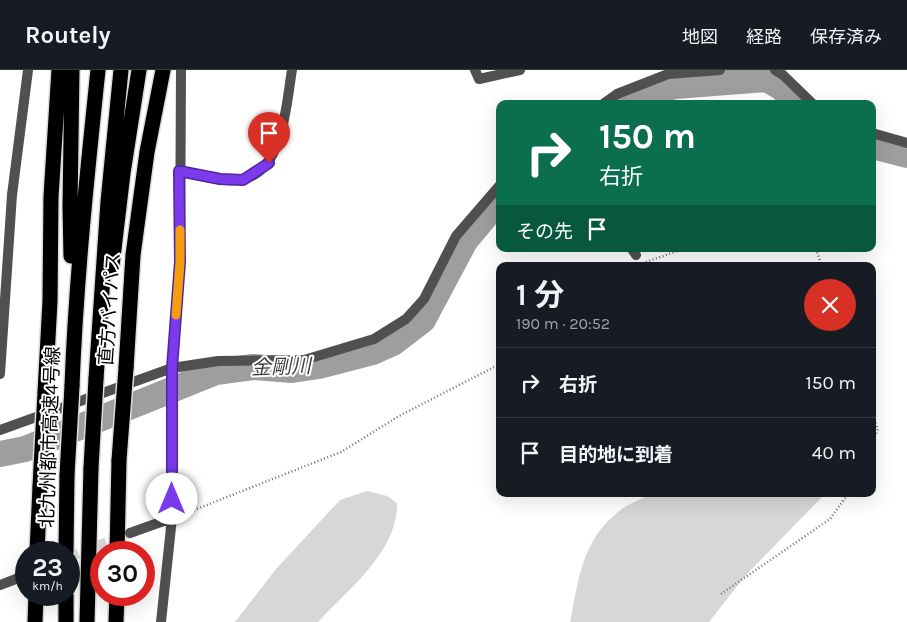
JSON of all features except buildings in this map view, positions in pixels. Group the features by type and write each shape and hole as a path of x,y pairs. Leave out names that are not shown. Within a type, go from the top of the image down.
{"highway":[{"path":"38,541 50,301 51,197 59,70"},
{"path":"72,70 70,207 74,322"},
{"path":"74,322 98,70"},
{"path":"87,622 91,468 96,379 108,202 121,70"},
{"path":"100,329 115,253 123,173 139,70"},
{"name":"直方バイパス","path":"118,541 119,460 133,254 147,152 163,70"},
{"name":"北九州都市高速4号線","path":"66,541 74,322"},
{"path":"35,622 36,606"},
{"path":"66,606 66,622"},
{"path":"116,622 117,606"}],"street":[{"path":"0,374 12,195 28,70"},
{"path":"161,622 172,518 172,368 180,262 179,171 182,70"},
{"path":"179,171 220,179 243,180 269,163 280,139 292,70"},
{"path":"475,70 479,79 520,70"},
{"path":"609,100 617,94 668,74 720,70"},
{"path":"775,70 783,75 808,100"},
{"path":"876,134 907,142"},
{"path":"0,430 172,368 218,361 304,360 374,339 406,319 424,299 456,236 496,190"},
{"path":"130,533 172,518"},
{"path":"0,585 15,579"}],"path":[{"path":"647,262 675,252"},
{"path":"172,518 194,512 341,452 399,416 496,366"},
{"path":"721,594 830,519 846,497"}],"shaded area":[{"path":"367,491 387,496 397,503 395,521 389,538 369,568 318,622 235,622 276,569 340,500"},
{"path":"645,497 822,497 745,576 709,622 570,622 579,576 589,549 596,536 606,524 622,509"}],"waterway":[{"name":"金剛川","path":"633,100 642,94 675,86 767,79 782,88 793,100"},
{"name":"金剛川","path":"876,147 907,155"},
{"name":"金剛川","path":"0,454 25,449 216,372 253,367 292,370 319,366 373,352 393,343 423,320 465,241 496,204"}],"tunnel":[{"path":"80,553 130,533"}],"slow traffic":[{"path":"176,315 180,262 180,230"}],"route":[{"path":"172,499 172,368 180,262 179,171 220,179 243,180 269,163"}]}
